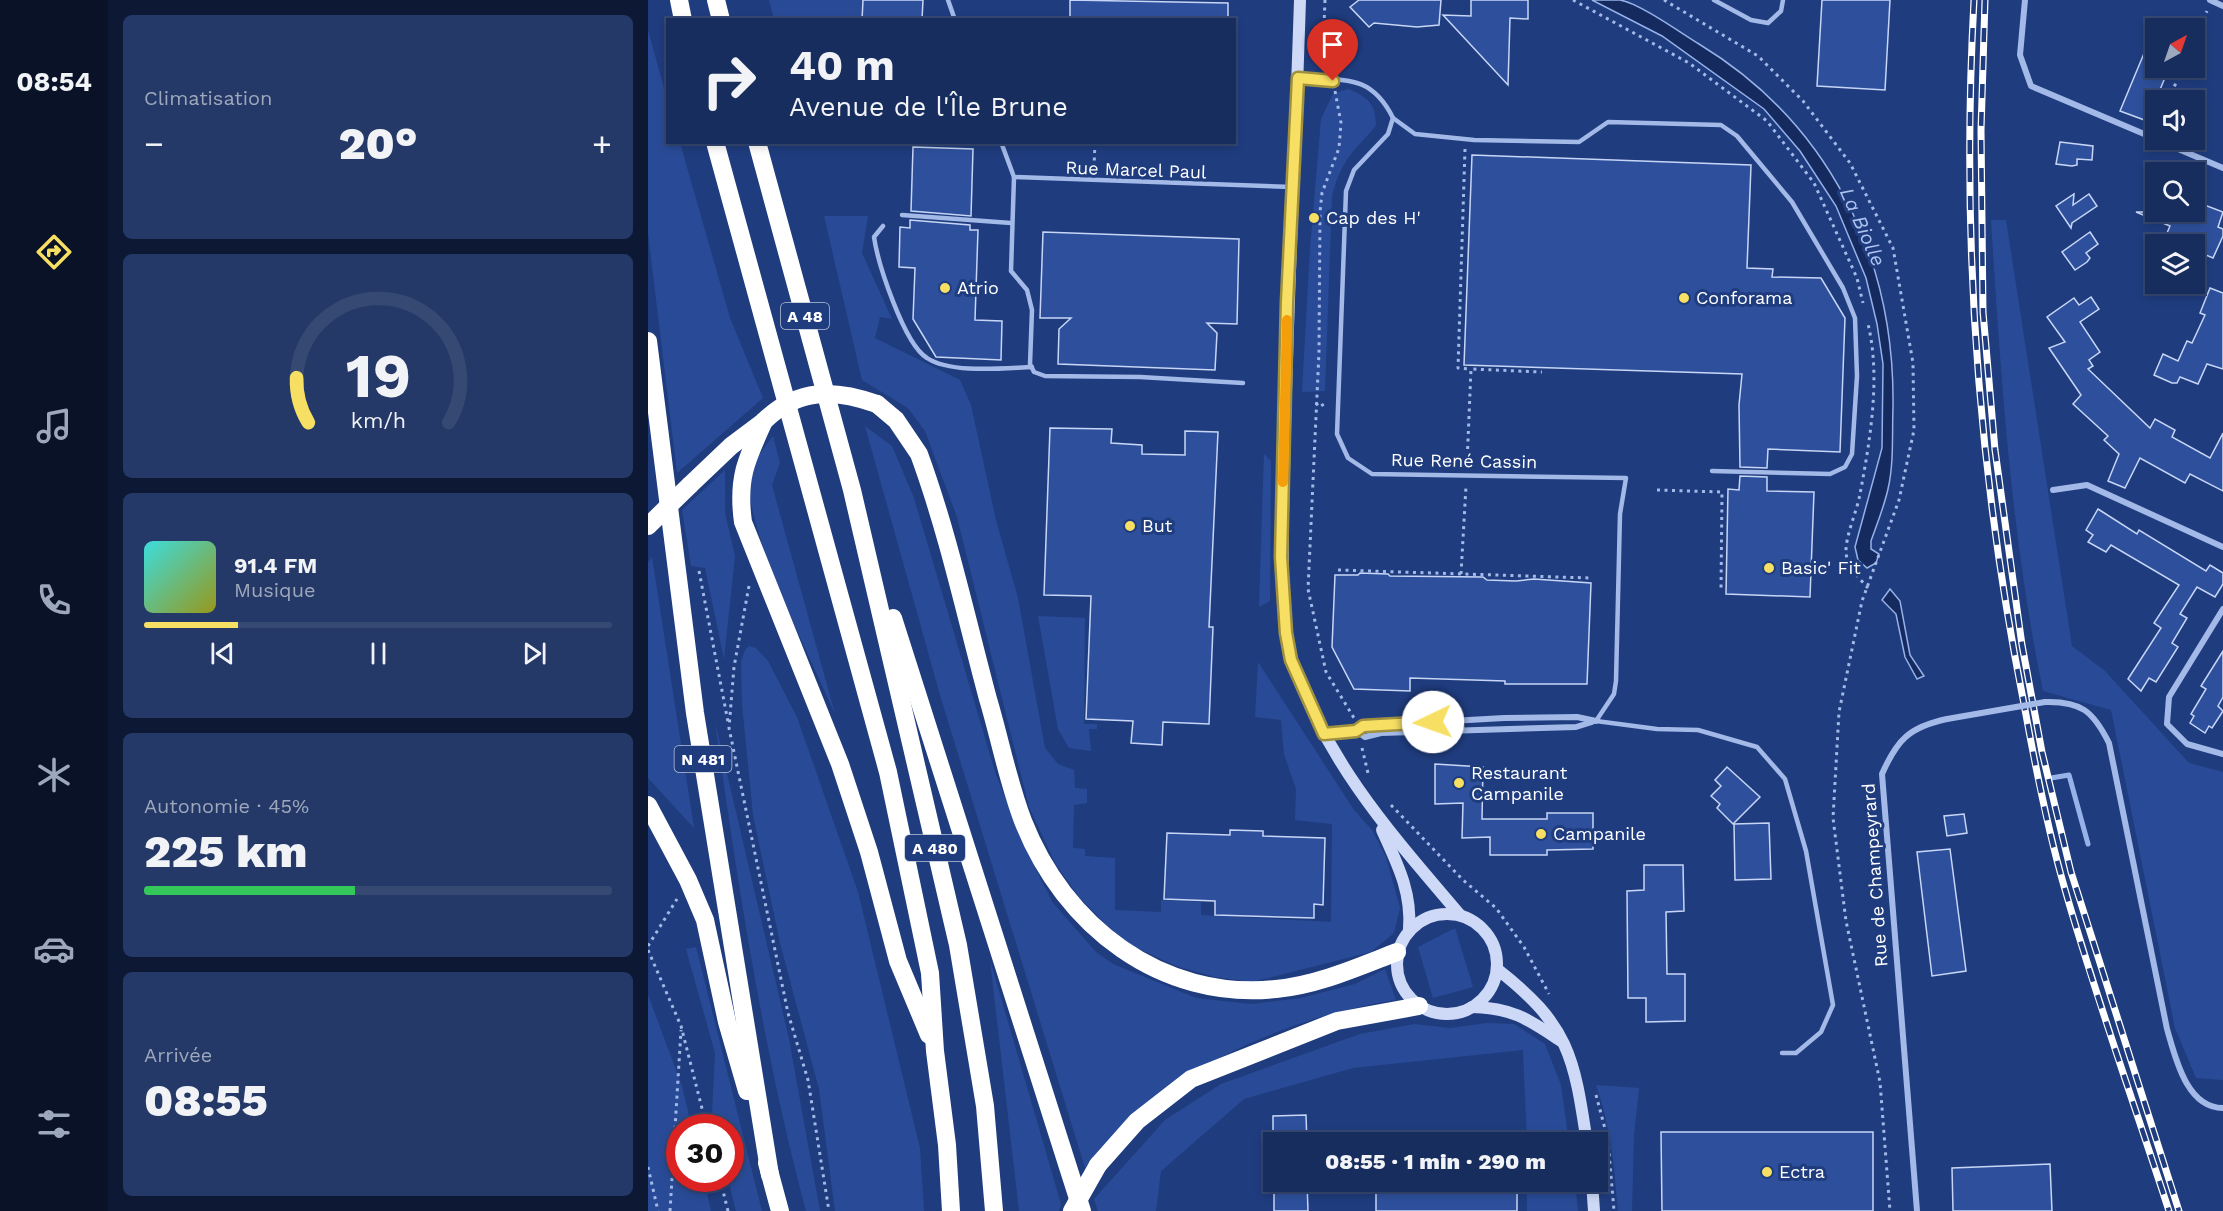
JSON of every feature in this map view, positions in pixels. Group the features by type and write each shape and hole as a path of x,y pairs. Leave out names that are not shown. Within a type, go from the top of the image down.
{"highway":[{"path":"679,0 683,18"},
{"path":"716,0 720,18"},
{"name":"A 480","path":"716,144 888,772 930,973 935,1051 947,1145 951,1211"},
{"name":"A 48","path":"758,144 852,490"},
{"name":"N 481","path":"648,341 695,712 770,1175 780,1211"},
{"path":"648,526 731,446 780,406 809,395 843,394 877,404 896,420 919,454 1023,822 1060,889 1081,915 1101,936 1154,969 1188,983 1218,988 1278,989 1348,972 1397,952"},
{"path":"764,421 744,463 740,484 743,522 840,764 869,852 898,961 935,1051"},
{"path":"852,490 1082,1211"},
{"name":"A 480","path":"852,490 958,945 985,1106 994,1211"},
{"path":"648,805 688,880 705,920 727,1022 770,1175"},
{"path":"1072,1211 1098,1165 1137,1121 1191,1079 1337,1021 1419,1006"}],"street":[{"path":"1300,0 1294,187 1287,302 1281,557 1286,633 1291,660 1324,734 1376,815 1460,915"},
{"path":"2025,0 2020,55 2031,86 2145,134"},
{"path":"2211,0 2223,6"},
{"path":"2181,150 2223,168"},
{"path":"2053,490 2087,485 2223,547"},
{"path":"2223,609 2169,697 2167,724 2187,744 2223,754"},
{"name":"Rue de Champeyrard","path":"1917,1211 1882,774 1894,747 1924,724 2045,702 2064,702 2082,707 2095,719 2109,743 2166,1029 2181,1074 2194,1094 2216,1108 2223,1108"},
{"path":"1324,734 1356,731 1363,726 1504,718 1577,717 1596,721"},
{"path":"1356,731 1365,737 1381,733 1576,727 1596,721"},
{"path":"1376,815 1406,881 1411,911 1409,929 1397,952 1396,967 1407,996 1419,1006 1445,1014 1459,1013 1485,998 1493,985 1497,969 1497,955 1488,936 1473,920 1460,915 1432,915 1409,929"},
{"path":"1497,969 1532,996 1550,1017 1564,1044 1579,1089 1585,1132"},
{"path":"1473,1007 1498,1008 1519,1014 1564,1044"},
{"path":"1593,1192 1594,1211"}],"lane":[{"path":"948,0 954,18"},
{"path":"1714,0 1751,20 1768,23 1781,11 1783,0"},
{"path":"1298,78 1355,80 1376,91 1393,118 1415,134 1474,140 1579,142 1608,122 1721,125 1737,136 1792,202 1843,288 1855,318 1857,376 1852,454 1845,467 1830,474 1712,471"},
{"name":"Rue René Cassin","path":"1393,118 1388,134 1354,170 1346,191 1337,434 1348,458 1372,474 1626,478 1620,514 1616,681 1614,694 1596,721"},
{"path":"1002,144 1014,177 1011,271 1027,290 1032,310 1032,368 1034,372 1045,376 1140,377 1243,383"},
{"name":"Rue Marcel Paul","path":"1014,177 1294,187"},
{"path":"902,215 1011,223"},
{"path":"883,225 874,237 890,297 911,339 926,358 946,365 980,368 1032,368"},
{"path":"1596,721 1657,729 1698,730 1757,747 1785,779 1806,851 1833,1005 1821,1032 1796,1053 1782,1053"}],"path":[{"path":"1325,0 1324,25 1331,62"},
{"path":"1573,0 1689,63 1767,121 1814,183 1857,278 1864,308"},
{"path":"1664,0 1758,56 1803,101 1850,163 1893,248 1913,363 1914,430 1899,500 1863,602 1839,712 1833,818 1846,921 1880,1082 1890,1211"},
{"path":"2203,18 2211,0"},
{"path":"1336,96 1341,123 1339,148 1322,193 1320,212 1316,403 1308,589 1326,672 1352,712"},
{"path":"1094,173 1095,144"},
{"path":"1465,149 1458,368 1542,372"},
{"path":"1867,319 1874,349 1870,416 1860,494 1846,554 1855,573 1868,588"},
{"path":"1461,574 1471,369"},
{"path":"1316,403 1319,406 1325,406 1326,403"},
{"path":"1657,490 1722,492 1721,588"},
{"path":"729,728 734,667 755,553"},
{"path":"1338,570 1590,578"},
{"path":"699,571 788,1012 808,1080 829,1211"},
{"path":"1361,745 1372,781"},
{"path":"1389,803 1463,880 1496,908 1524,947 1553,1001"},
{"path":"688,880 648,948 681,1026 703,1114"},
{"path":"670,1211 681,1026"},
{"path":"1593,1089 1601,1107 1608,1140 1614,1211"},
{"path":"648,1167 658,1211"},
{"path":"723,1192 728,1211"}],"shaded area":[{"path":"769,0 863,0 862,18 774,18"},
{"path":"1592,0 1628,2 1660,19 1745,76 1784,113 1818,154 1846,199 1867,247 1882,298 1891,352 1893,407 1890,479 1871,541 1871,549 1879,554 1876,563 1867,568 1858,560 1855,547 1882,448 1883,364 1877,324 1866,278 1836,206 1800,151 1764,109 1662,36"},
{"path":"648,30 666,95 666,144 680,144 730,318 763,398 677,473 648,233"},
{"path":"1348,89 1370,102 1376,118 1376,126 1344,165 1332,196 1325,391 1302,392 1310,249 1321,119 1333,94"},
{"path":"824,216 868,216 862,253 892,319 880,317 875,338 960,380 971,405 996,520 1018,598 1045,748 1058,764 1074,770 1075,788 1087,789 1087,803 1074,805 1073,848 1085,849 1085,856 1115,858 1115,910 1161,912 1161,900 1201,902 1201,915 1331,922 1332,824 1295,820 1296,789 1284,754 1281,720 1255,717 1258,662 1354,810 1372,830 1386,857 1400,908 1394,933 1371,952 1252,982 1215,977 1176,966 1122,941 1080,898 1056,865 1029,807 957,517 925,431 908,408 862,380"},
{"path":"1991,220 2006,220 2072,646 2105,671 2189,763 2223,772 2223,1080 2196,1078 2175,1028 2111,710 2043,691 2015,516 2003,398"},
{"path":"865,426 892,446 914,498 996,775 1029,856 1053,903 1096,952 1113,964 1196,998 1251,1004 1301,998 1355,984 1385,969 1396,1000 1324,1016 1252,1042 1217,1059 1184,1078 1125,1123 1085,1168 940,695"},
{"path":"773,436 780,463 772,485 835,714 782,597 758,530 751,502 750,481 753,468"},
{"path":"1264,454 1271,461 1270,601 1259,607"},
{"path":"725,470 725,513 735,556 724,659 705,568 691,566 682,510"},
{"path":"652,557 694,828 648,778 648,563"},
{"path":"1890,589 1900,601 1910,655 1924,676 1917,679 1905,657 1896,614 1882,600"},
{"path":"1038,616 1085,618 1084,724 1097,724 1097,729 1089,729 1091,751 1069,748 1058,729"},
{"path":"749,646 756,648 768,661 797,717 858,892 920,1148 924,1211 835,1211 819,1089 780,943 753,815 742,704 741,662"},
{"path":"715,722 789,1039 820,1211 806,1211 777,1090 753,968"},
{"path":"1455,928 1473,987 1433,998 1418,947"},
{"path":"696,947 738,1114 712,1114 715,1053 686,949"},
{"path":"990,960 1061,1204 1059,1211 1019,1211"},
{"path":"648,995 682,1086 689,1114 666,1114 666,1192 707,1192 711,1211 648,1211"},
{"path":"1487,1023 1514,1024 1545,1044 1561,1085 1567,1132 1527,1132 1523,1050 1353,1068 1244,1099 1161,1171 1156,1211 1098,1211 1094,1199 1165,1120 1221,1084 1360,1034 1414,1024 1450,1028"},
{"path":"1596,1085 1639,1088 1634,1135 1632,1211 1618,1211 1613,1163"},
{"path":"744,1139 762,1211 736,1211 731,1192 744,1192"},
{"path":"1527,1192 1576,1192 1578,1211 1527,1211"}],"building":[{"path":"863,0 923,0 922,18 862,18"},
{"path":"1070,0 1228,3 1228,18 1070,18"},
{"path":"1359,0 1441,0 1439,25 1417,27 1374,23 1369,27 1350,7"},
{"path":"1471,0 1528,0 1528,19 1510,18 1508,85 1443,15 1471,16"},
{"path":"1822,0 1890,0 1885,90 1817,86"},
{"path":"2145,51 2145,78 2165,78 2160,90 2145,90 2145,120 2120,111"},
{"path":"2060,142 2093,146 2092,160 2077,159 2077,165 2072,166 2056,164"},
{"path":"913,147 973,149 971,216 911,211"},
{"name":"Conforama","path":"1472,155 1751,165 1747,268 1773,269 1772,277 1821,278 1845,318 1840,452 1768,449 1767,468 1740,467 1739,405 1742,374 1464,365"},
{"path":"2074,194 2073,205 2089,194 2097,206 2072,223 2071,228 2056,206"},
{"path":"2205,205 2223,212 2218,227 2223,229 2223,236 2213,258 2205,255 2205,234 2169,234 2167,233 2170,226 2160,222 2205,222"},
{"name":"Atrio","path":"910,220 970,225 970,230 978,230 975,320 1002,321 1001,360 936,357 913,319 915,268 899,267 900,227 910,228"},
{"path":"1043,232 1239,239 1237,324 1207,323 1217,333 1215,370 1058,364 1059,329 1071,318 1040,318"},
{"path":"2090,232 2098,244 2086,253 2090,258 2087,262 2075,270 2062,252"},
{"path":"2210,288 2223,293 2223,369 2207,364 2198,384 2180,377 2177,383 2172,383 2154,375 2163,354 2178,361 2187,341 2192,343 2205,315 2200,313"},
{"path":"2091,297 2099,309 2080,322 2100,352 2089,360 2093,366 2088,369 2150,428 2155,419 2175,430 2172,437 2210,458 2223,433 2223,491 2190,474 2185,483 2140,458 2125,488 2108,481 2119,454 2104,440 2108,436 2073,404 2081,395 2049,348 2065,342 2047,317 2074,298 2079,305"},
{"name":"But","path":"1050,428 1112,429 1111,443 1142,445 1142,454 1185,455 1185,431 1218,432 1209,627 1213,627 1209,724 1163,722 1162,745 1131,743 1133,721 1086,719 1091,596 1044,595"},
{"name":"Basic' Fit","path":"1740,476 1767,477 1767,491 1814,492 1810,597 1726,594 1728,489 1739,490"},
{"path":"2098,509 2137,534 2139,530 2206,571 2210,565 2223,573 2223,584 2215,597 2197,587 2180,614 2187,618 2172,643 2178,647 2156,682 2149,678 2141,691 2128,679 2161,628 2154,623 2179,585 2111,545 2106,552 2088,542 2093,535 2086,530"},
{"path":"1360,573 1591,583 1587,684 1505,684 1505,681 1410,678 1410,691 1354,689 1332,647 1335,575 1358,575"},
{"path":"2223,651 2223,697 2218,706 2223,711 2212,728 2209,726 2205,733 2190,723 2194,716 2191,714 2206,689 2201,686"},
{"path":"1435,764 1483,767 1482,819 1547,819 1547,813 1593,813 1593,849 1547,850 1547,855 1490,855 1490,837 1462,838 1463,803 1435,804"},
{"path":"1727,767 1760,797 1733,824 1717,808 1720,804 1711,796 1721,786 1715,780"},
{"path":"1964,814 1967,833 1947,836 1944,816"},
{"path":"1769,823 1771,879 1735,880 1734,824"},
{"path":"1230,830 1263,831 1263,836 1325,838 1323,905 1314,904 1314,918 1215,915 1215,901 1164,899 1167,833 1230,835"},
{"path":"1950,849 1966,971 1932,976 1917,852"},
{"path":"1644,865 1683,865 1684,911 1666,912 1667,974 1685,974 1685,1021 1646,1022 1646,998 1628,998 1627,891 1644,890"},
{"path":"1306,1115 1307,1132 1273,1132 1273,1116"},
{"name":"Ectra","path":"1661,1132 1873,1132 1873,1211 1662,1211"},
{"path":"2050,1164 2052,1211 1953,1211 1952,1168"},
{"path":"1274,1192 1307,1192 1308,1211 1274,1211"},
{"path":"1376,1192 1517,1192 1517,1211 1376,1211"}],"waterway":[{"path":"2051,778 2069,775 2088,844"}],"railway":[{"path":"1974,0 1970,177 1972,266 1985,442 2008,617 2037,773 2058,864 2089,968 2169,1211"},
{"path":"1985,0 1981,130 1983,312 1995,450 2022,645 2042,752 2071,872 2179,1211"}],"slow traffic":[{"path":"1283,482 1287,320"}],"place":[{"name":"Cap des H'","path":"1314,218"},
{"name":"Atrio","path":"945,288"},
{"name":"Conforama","path":"1684,298"},
{"name":"But","path":"1130,526"},
{"name":"Basic' Fit","path":"1769,568"},
{"name":"Restaurant Campanile","path":"1459,783"},
{"name":"Campanile","path":"1541,834"},
{"name":"Ectra","path":"1767,1172"}],"route":[{"path":"1333,81 1298,78 1284,418 1281,557 1286,633 1291,660 1324,734 1335,735 1356,731 1363,726 1433,722"}],"water label":[{"name":"La Biolle","path":"1863,227"}]}
